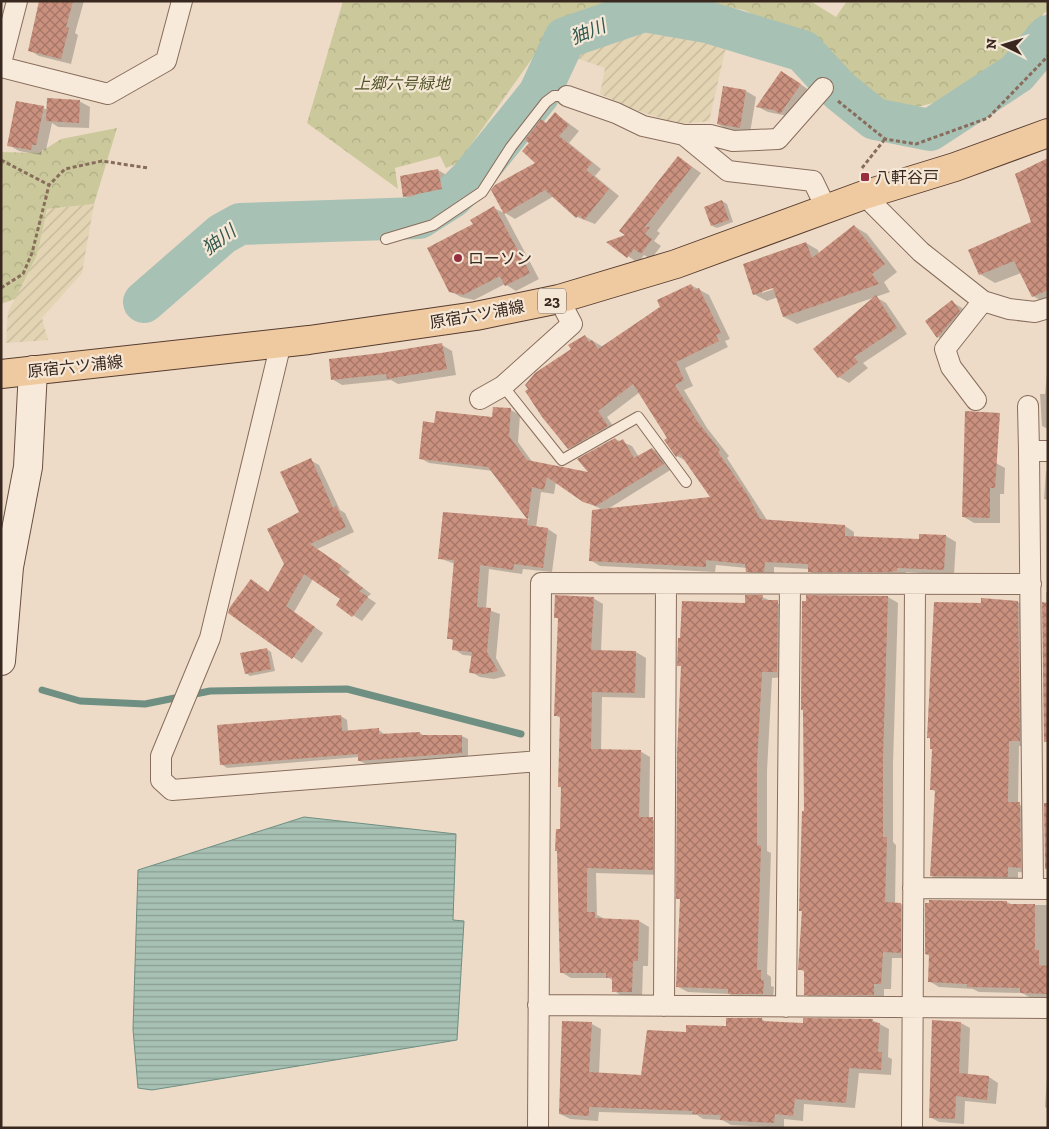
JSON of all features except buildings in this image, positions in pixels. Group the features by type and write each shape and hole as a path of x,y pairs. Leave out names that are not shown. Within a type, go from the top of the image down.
{"main road":[{"name":"原宿六ツ浦線","path":"1,374 282,343 476,316 559,299 676,264 827,210 861,185 955,167 1048,133"}],"street":[{"path":"1,63 17,1"},
{"path":"1,67 108,94 166,61 182,1"},
{"path":"567,96 616,113 643,126 684,135 710,135 733,141 778,139 823,88"},
{"path":"684,135 728,171 814,181 827,210"},
{"path":"861,185 921,252 983,300 1009,309 1035,312 1048,308"},
{"path":"480,399 503,386 572,324 559,299"},
{"path":"976,400 951,367 945,349 983,300"},
{"path":"282,343 210,638 161,756 161,780 172,790 540,761"},
{"path":"1,661 9,567 28,467 34,370"},
{"path":"913,888 1040,889 1031,584 1038,451 1028,406"},
{"path":"538,1128 541,583 1031,584"},
{"path":"664,1006 666,584"},
{"path":"786,1007 790,584"},
{"path":"912,1128 915,584"},
{"path":"538,1005 1048,1008"}],"lane":[{"path":"386,238 433,225 482,192 511,148 546,102 554,96 567,96"},
{"path":"503,386 562,460 638,418 686,482"}],"path":[{"path":"823,88 885,139 916,144 988,118 1048,56"},
{"path":"861,185 885,139"},
{"path":"1,160 49,185"},
{"path":"1,288 22,274 32,253 49,185 64,169 102,161 148,168"}],"shaded area":[{"path":"667,23 728,38 709,121 682,124 669,121 633,109 600,94 605,68 570,56 571,52 607,35 632,35"},
{"path":"94,204 82,273 42,318 48,340 6,343 8,312 37,255 47,209"},
{"path":"304,817 456,834 453,920 464,921 457,1040 152,1090 138,1088 133,1029 138,870"}],"green space":[{"name":"上郷六号緑地","path":"343,1 620,1 556,25 458,163 446,168 440,156 395,168 398,189 307,123"},
{"path":"687,1 810,1 836,17 847,1 1048,1 1048,9 990,71 945,100 901,111 860,85 813,44 744,10"},
{"path":"117,128 94,204 47,209 37,255 15,299 1,304 1,152 39,153 61,139"}],"waterway":[{"name":"㹨川","path":"144,302 222,234 240,224 419,218 452,197 472,177 539,94 565,38 644,11 707,22 803,51 840,91 875,119 930,130 1017,73 1048,36"},
{"path":"42,690 80,701 145,704 210,691 347,689 521,734"}],"place":[{"name":"八軒谷戸","path":"865,177"},
{"name":"ローソン","path":"458,258"}]}
